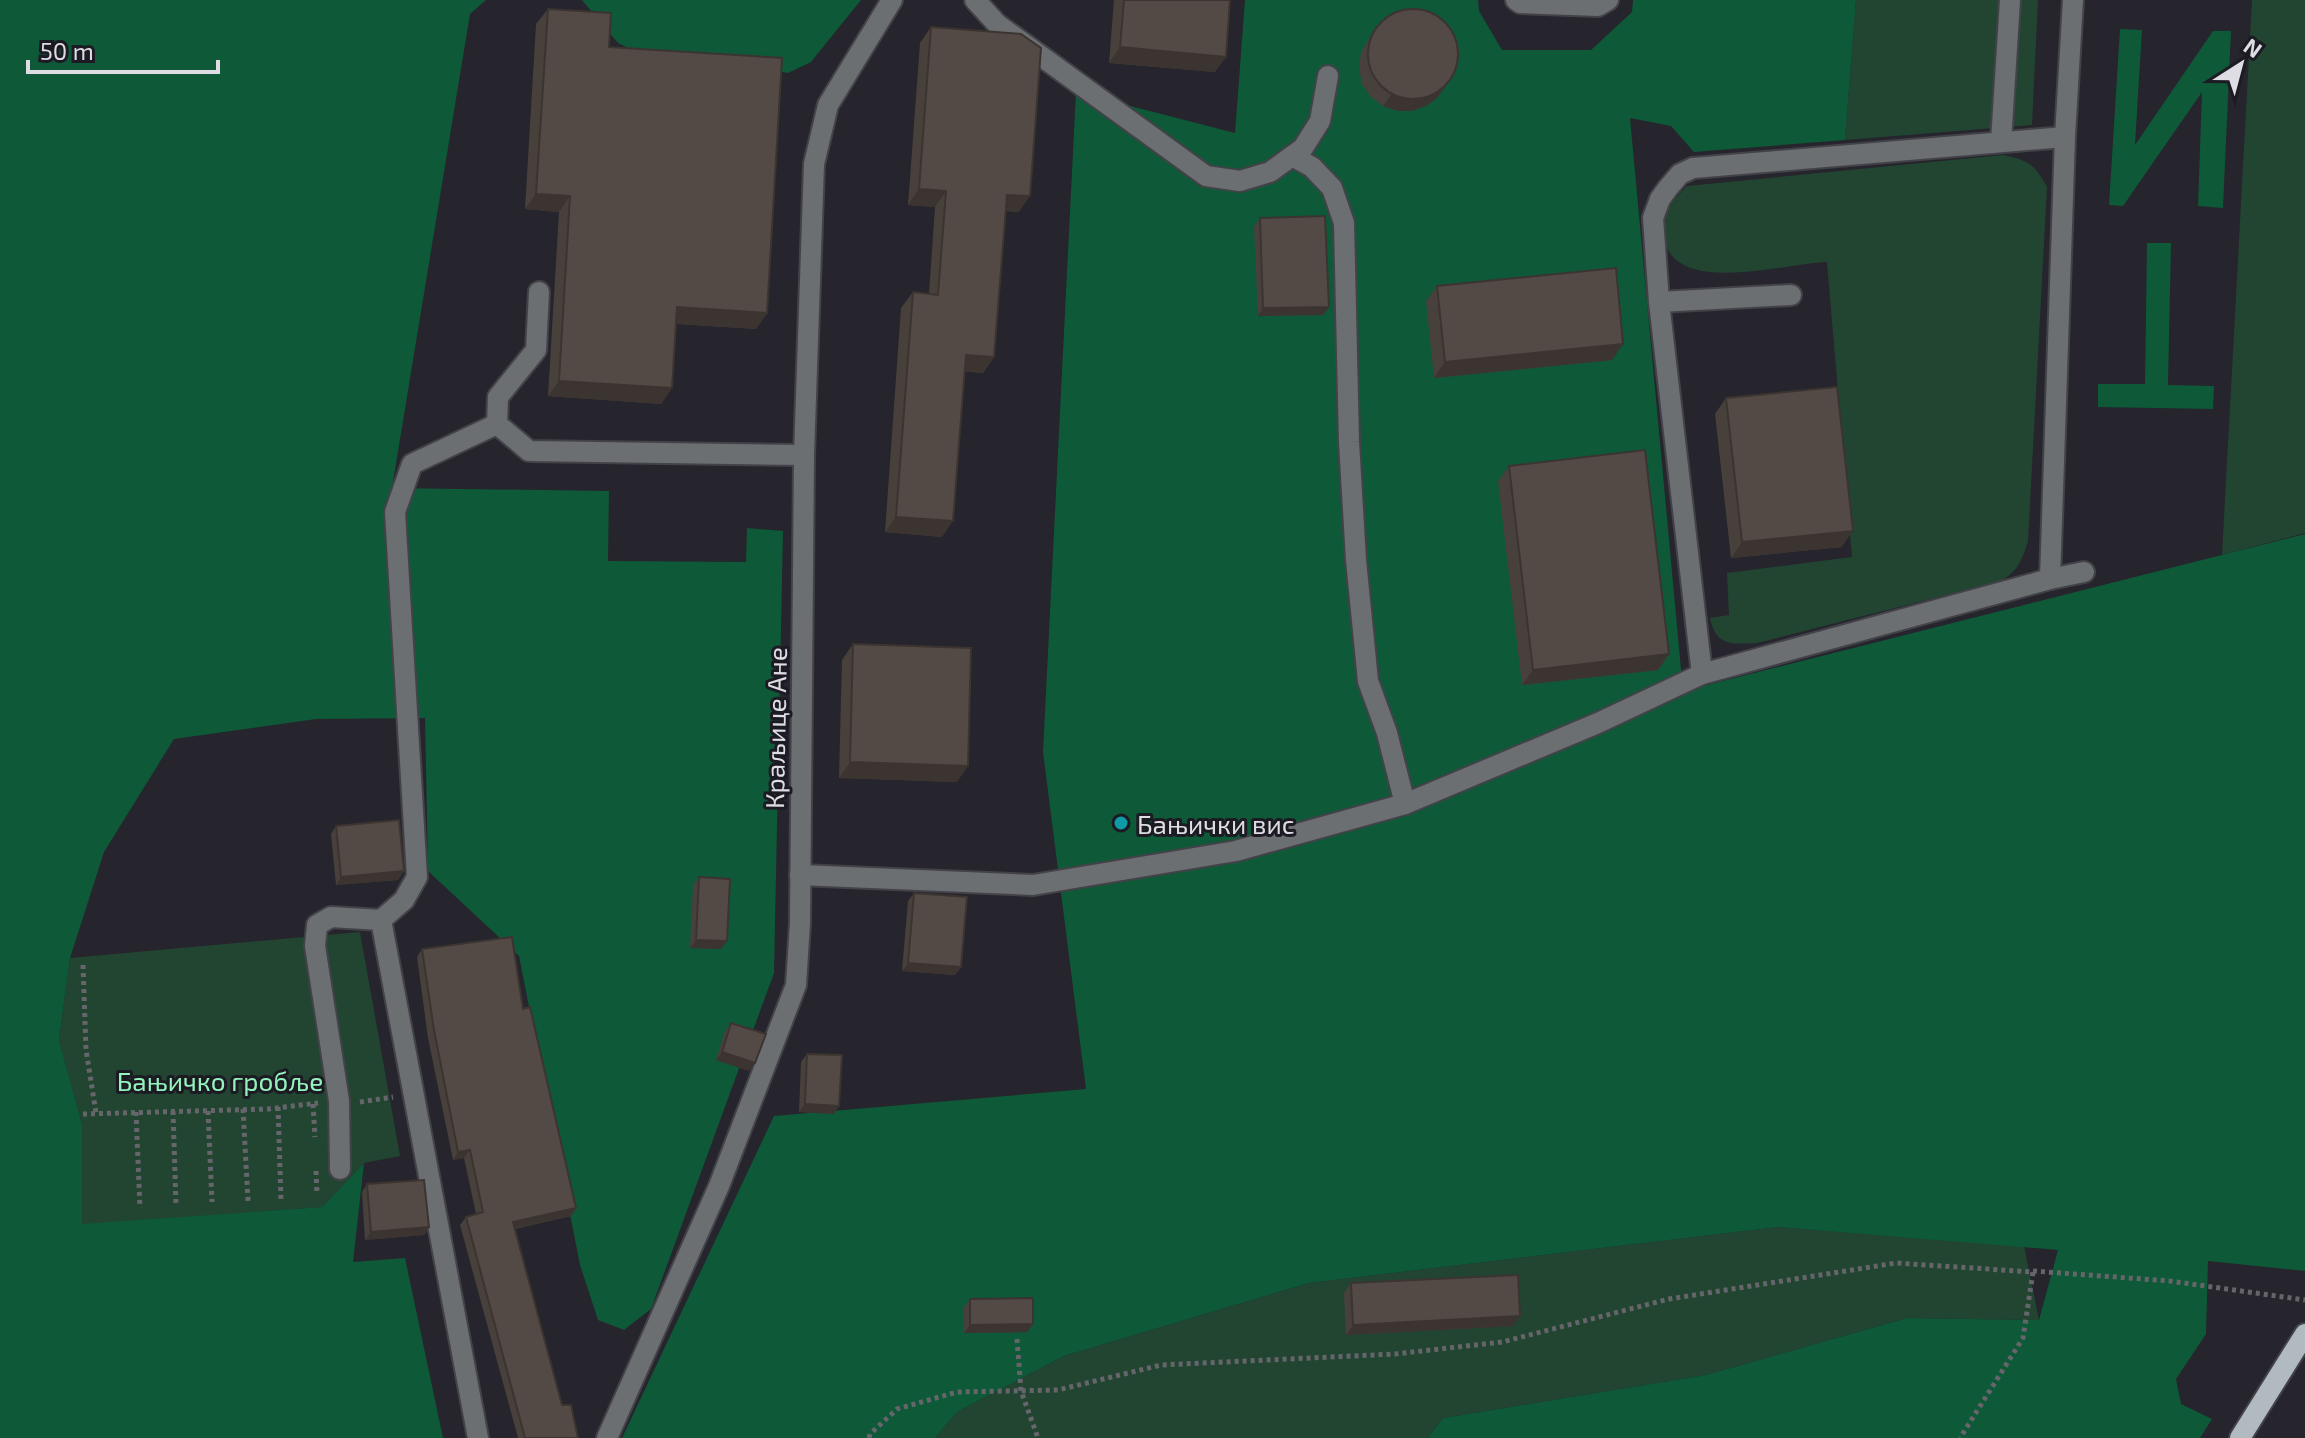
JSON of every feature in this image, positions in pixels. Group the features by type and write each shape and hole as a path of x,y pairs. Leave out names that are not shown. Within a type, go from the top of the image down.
{"main road":[{"path":"2240,1438 2305,1334"}],"street":[{"name":"Краљице Ане","path":"607,1438 719,1186 796,985 800,923 804,455 814,164 828,105 892,0"},
{"path":"975,0 997,24 1206,176 1240,181 1270,172 1303,148 1320,121 1328,76"},
{"path":"1516,0 1520,3 1598,6 1608,0"},
{"path":"2001,142 2010,0"},
{"path":"2050,579 2065,137 2073,0"},
{"path":"1702,674 1659,302 1653,218 1660,199 1680,174 1693,168 2065,137"},
{"path":"1292,156 1312,167 1332,188 1344,223 1349,442 1368,681 1387,733 1405,804"},
{"path":"497,424 498,397 536,350 539,292"},
{"path":"1659,302 1791,295"},
{"path":"497,424 529,451 804,455"},
{"path":"340,1169 339,1104 315,946 317,925 331,917 381,920 404,900 417,877 395,512 412,464 497,424"},
{"path":"800,875 1033,885 1236,851 1405,804 1598,723 1702,674 2084,572"},
{"path":"381,920 478,1438"}],"path":[{"path":"83,965 86,1050 96,1113"},
{"path":"83,1114 339,1104 413,1093"},
{"path":"278,1107 281,1200"},
{"path":"243,1109 248,1201"},
{"path":"208,1110 212,1202"},
{"path":"173,1111 176,1205"},
{"path":"136,1112 140,1208"},
{"path":"869,1438 897,1409 957,1392 1058,1390 1161,1365 1395,1354 1502,1342 1669,1299 1896,1263 2170,1281 2305,1300"},
{"path":"1960,1438 2023,1338 2033,1272 2020,1270"},
{"path":"1017,1339 1021,1391 1038,1438"}],"green space":[{"path":"0,0 486,0 470,14 392,488 609,491 608,561 746,562 747,528 783,531 774,973 651,1309 624,1330 598,1320 580,1265 519,956 428,871 425,718 316,719 174,739 104,852 70,958 59,1040 82,1124 82,1224 322,1207 364,1163 353,1262 405,1258 443,1438 0,1438"},
{"path":"582,0 861,0 811,62 788,73 714,60 636,52 618,43"},
{"path":"1245,0 1478,0 1479,11 1502,50 1591,50 1632,12 1633,0 1856,0 1845,140 1694,152 1671,126 1630,118 1683,691 2305,534 2305,1271 2208,1261 2206,1334 2176,1379 2181,1404 2212,1419 2200,1438 1428,1438 1443,1418 1706,1375 1907,1318 2039,1320 2058,1250 1778,1227 1309,1283 1064,1356 957,1412 935,1438 622,1438 774,1116 1086,1089 1043,752 1076,92 1235,133"},
{"path":"1856,0 2038,0 2032,125 1845,140"},
{"path":"2252,0 2305,0 2305,533 2222,555"},
{"path":"2120,29 2142,30 2135,145 2213,31 2231,31 2223,208 2198,206 2202,92 2123,206 2109,205"},
{"path":"2003,155 2030,164 2047,187 2028,541 2019,564 2001,581 1757,643 1726,642 1716,634 1710,618 1729,615 1727,573 1852,557 1827,262 1735,273 1689,267 1673,257 1664,239 1663,223 1668,210 1687,186"},
{"path":"2147,243 2171,243 2168,385 2214,386 2213,409 2098,407 2098,384 2145,384"},
{"name":"Бањичко гробље","path":"360,932 400,1156 364,1163 322,1207 82,1225 82,1124 59,1040 70,958"},
{"path":"1778,1227 2024,1246 2039,1320 1907,1318 1706,1375 1443,1418 1428,1438 935,1438 957,1412 1064,1356 1309,1283"}],"building":[{"path":"1124,0 1230,0 1226,57 1120,47"},
{"path":"548,9 611,13 609,47 782,58 767,313 677,307 672,388 559,381 570,196 536,194"},
{"path":"1413,9 1430,12 1445,22 1455,37 1458,54 1455,71 1445,86 1430,96 1413,99 1396,96 1381,86 1371,71 1368,54 1371,37 1381,22 1396,12"},
{"path":"931,27 1021,34 1041,48 1030,196 1007,195 994,357 966,355 953,521 896,517 913,292 938,295 946,191 919,189"},
{"path":"1325,216 1329,307 1263,308 1260,218"},
{"path":"1616,268 1623,344 1445,362 1437,286"},
{"path":"1837,387 1853,531 1742,542 1726,398"},
{"path":"1645,450 1669,654 1533,670 1509,466"},
{"path":"853,644 971,648 968,766 850,762"},
{"path":"399,820 404,871 341,877 336,826"},
{"path":"699,877 730,879 727,941 696,940"},
{"path":"914,893 967,897 961,967 908,963"},
{"path":"512,937 523,1009 530,1007 576,1208 513,1222 562,1405 571,1405 578,1438 525,1438 466,1217 483,1212 470,1150 458,1152 422,949"},
{"path":"731,1023 766,1034 755,1063 722,1052"},
{"path":"807,1054 842,1055 839,1106 805,1104"},
{"path":"424,1180 429,1227 371,1232 367,1184"},
{"path":"1518,1275 1520,1316 1353,1325 1351,1283"},
{"path":"1033,1298 1033,1324 970,1325 970,1299"}],"place":[{"name":"Бањички вис","path":"1121,823"}]}
